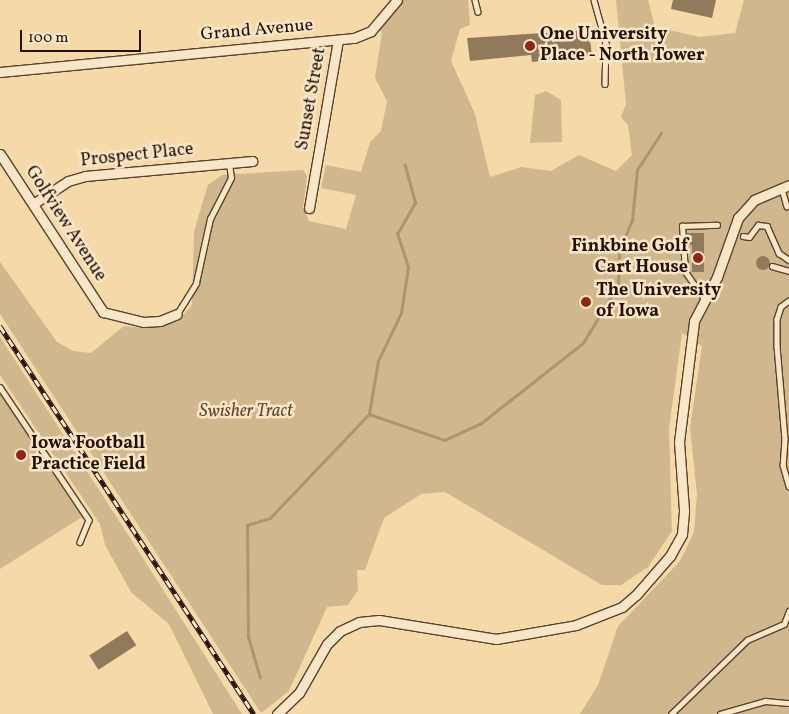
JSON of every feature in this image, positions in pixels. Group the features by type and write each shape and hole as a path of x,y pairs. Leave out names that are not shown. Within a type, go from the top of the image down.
{"street":[{"name":"Sunset Street","path":"309,208 338,40 371,31 396,0"},
{"name":"Grand Avenue","path":"0,72 338,40"},
{"name":"Golfview Avenue","path":"0,154 103,312 143,322 177,314"},
{"name":"Prospect Place","path":"33,204 77,178 252,161"},
{"path":"277,714 299,693 327,644 340,631 359,622 379,620 496,639 576,625 622,608 636,595 670,556 682,534 681,414 691,333 704,299 723,263 738,218 754,200 785,186"}],"lane":[{"path":"475,0 478,12"},
{"path":"594,0 606,43 605,84"},
{"path":"177,314 196,284 210,219 231,178 229,163"},
{"path":"785,186 787,206"},
{"path":"704,299 685,272 682,226 717,224"},
{"path":"743,236 749,237 758,226 767,226 779,253 789,260"},
{"path":"772,266 789,271"},
{"path":"789,300 781,307 777,319 777,346 785,439 783,465 789,486"},
{"path":"0,387 89,520 80,542"},
{"path":"671,714 747,640 784,624 789,612"},
{"path":"720,714 765,701 789,703"}],"green space":[{"name":"The University of Iowa","path":"403,0 468,0 470,25 460,29 451,61 475,114 490,177 521,167 551,171 579,155 616,171 632,155 628,125 621,117 626,104 616,0 648,0 655,27 700,37 735,33 744,0 789,0 789,714 580,714 598,685 618,626 680,561 694,532 697,494 690,428 702,346 682,333 669,429 672,531 648,567 621,585 602,585 445,492 421,494 384,518 365,570 357,570 358,590 348,605 327,607 289,691 261,713 0,314 0,262 57,342 73,351 91,353 124,326 142,328 177,322 192,305 194,232 203,201 208,185 222,175 303,170 307,176 303,208 309,221 346,229 356,195 321,188 326,165 361,172 370,142 381,131 387,101 375,78 382,32 379,29"},
{"path":"546,91 561,100 562,142 530,143 535,95"},
{"path":"0,337 242,714 213,714 169,624 131,592 105,545 100,524 0,375"},
{"name":"Iowa Football Practice Field","path":"2,391 82,517 0,569 0,393"}],"building":[{"path":"673,0 716,0 712,18 671,9"},
{"name":"One University Place - North Tower","path":"589,30 592,56 532,62 531,55 470,61 467,38"},
{"name":"Finkbine Golf Cart House","path":"687,233 704,233 704,272 692,272 692,245 687,245"},
{"path":"763,256 768,258 770,263 768,268 763,270 758,268 756,263 758,258"},
{"path":"127,631 136,645 99,670 89,656"}],"waterway":[{"path":"260,678 248,637 247,525 270,518 369,414 445,440 480,424 583,343 618,285 619,252 632,220 637,170 661,133"},
{"path":"369,414 378,361 401,313 408,267 397,234 415,203 405,165"}],"railway":[{"path":"0,326 254,714"}],"place":[{"name":"One University Place - North Tower","path":"530,46"},
{"name":"Finkbine Golf Cart House","path":"698,258"},
{"name":"The University of Iowa","path":"586,302"},
{"name":"Iowa Football Practice Field","path":"21,455"}],"park label":[{"name":"Swisher Tract","path":"246,412"}]}
